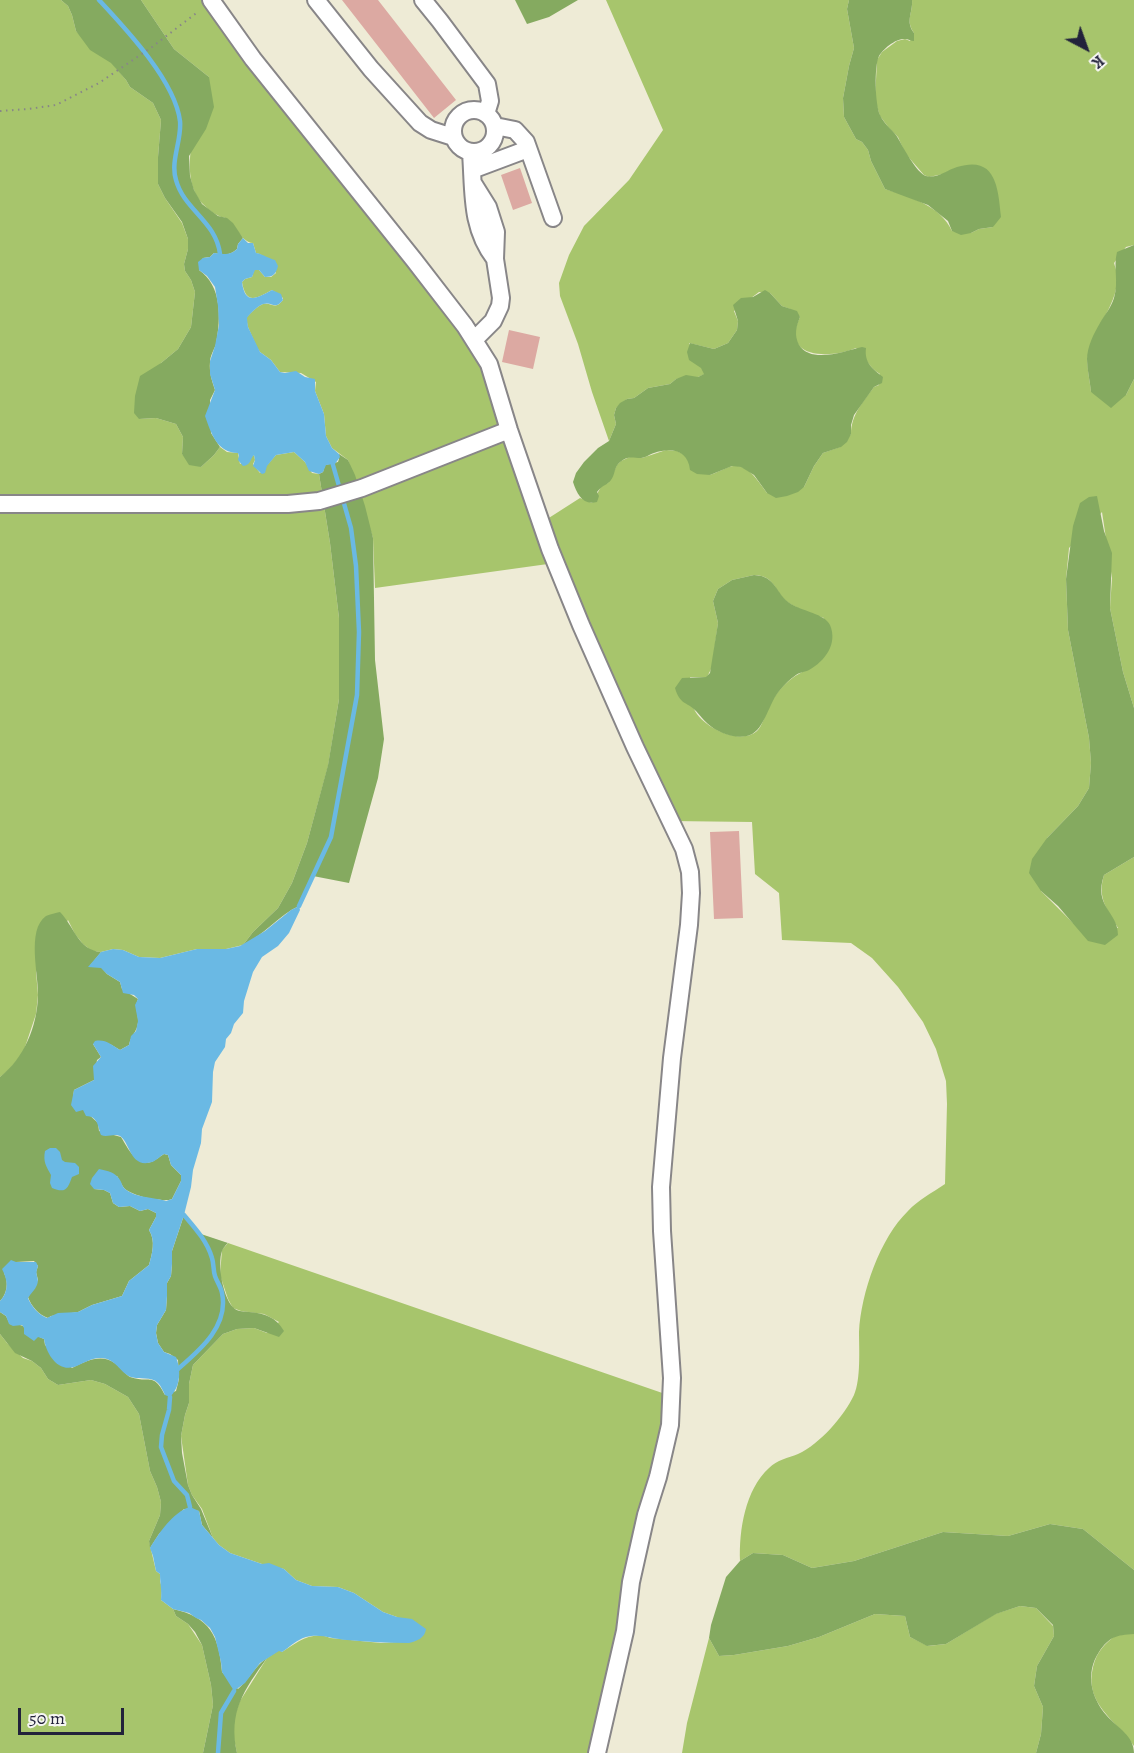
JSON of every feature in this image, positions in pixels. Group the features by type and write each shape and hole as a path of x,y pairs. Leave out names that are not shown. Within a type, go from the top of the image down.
{"street":[{"path":"212,0 253,59 414,260 474,340 489,364 550,549 635,747 684,849 690,872 689,925 671,1069 661,1187 672,1378 670,1425 641,1537 631,1582 625,1631 597,1753"},
{"path":"316,0 371,69 420,123 431,130 453,137"},
{"path":"423,0 487,84 491,120 495,136 490,146 482,151 471,153 462,149 455,141 453,126 458,117 472,110 482,111 491,120 523,136 553,218"},
{"path":"473,176 528,149"},
{"path":"471,153 473,176 489,207 496,232 495,259 501,289 500,306 493,321 474,340"},
{"path":"0,504 288,504 320,501 362,489 509,429"}],"path":[{"path":"0,111 28,110 56,105 99,83 152,47 212,0"}],"green space":[{"path":"0,0 61,0 68,6 76,31 112,63 130,87 153,103 161,120 158,184 182,223 188,239 184,264 195,292 191,327 178,349 161,363 139,419 156,418 176,424 183,437 182,454 201,467 220,447 227,452 238,453 240,464 254,455 253,464 260,473 276,455 294,452 305,462 312,473 319,474 339,618 339,699 328,766 307,843 292,883 278,908 243,945 226,949 197,949 160,958 139,957 123,950 92,951 75,934 68,920 36,972 38,995 36,1014 23,1053 0,1077"},
{"path":"61,0 141,0 174,49 209,77 214,107 206,129 189,156 190,176 194,190 202,204 218,216 227,218 243,238 232,253 214,253 210,257 203,258 199,270 212,285 219,313 216,344 210,366 215,390 210,400 211,433 220,447 201,467 189,465 182,454 183,437 176,424 156,418 139,419 134,413 140,376 178,349 191,327 195,292 184,264 188,239 182,222 158,184 161,120 153,103 130,87 111,63 90,50 76,31 68,6"},
{"path":"141,0 211,0 489,364 541,523 580,498 592,503 602,485 608,483 621,461 632,456 642,458 666,450 677,451 685,455 689,462 710,475 733,466 744,468 753,475 767,493 804,487 823,453 840,447 851,434 858,409 874,387 879,385 880,374 856,348 846,352 822,354 802,348 796,341 795,331 800,317 782,306 770,293 759,292 734,311 738,321 737,330 728,343 714,349 689,343 705,374 676,379 670,384 648,388 634,398 627,399 616,408 614,415 616,424 609,441 560,296 559,283 569,255 584,226 629,180 663,130 606,0 849,0 847,9 854,48 843,98 844,117 856,139 862,142 868,150 885,189 932,208 947,222 952,231 971,233 993,227 996,191 994,181 956,168 943,174 929,177 924,175 905,153 898,137 880,116 875,100 877,60 882,52 897,41 905,39 910,41 914,33 910,20 912,0 1134,0 1134,245 1126,247 1114,263 1117,276 1116,288 1108,310 1091,343 1087,364 1091,392 1126,395 1134,379 1134,708 1123,672 1110,608 1112,578 1102,512 1069,548 1066,579 1068,630 1089,738 1091,763 1089,788 1078,806 1047,838 1041,891 1073,923 1118,928 1104,903 1102,883 1104,875 1134,857 1134,1570 1083,1529 1050,1524 1008,1536 943,1532 854,1561 812,1568 783,1555 753,1553 740,1561 742,1524 754,1487 776,1463 815,1444 838,1420 854,1395 859,1373 859,1332 864,1300 874,1267 889,1236 912,1207 945,1184 946,1081 936,1049 923,1022 898,987 872,958 851,943 782,940 779,893 755,874 752,822 671,821 555,563 375,588 373,538 348,460 332,448 326,436 324,414 315,391 316,382 301,373 280,372 271,360 257,348 248,327 246,318 254,310 263,304 275,306 283,298 272,290 257,297 249,297 242,282 252,277 254,270 259,270 265,277 271,277 276,273 265,258 256,253 253,243 245,240 227,219 207,208 195,193 191,178 192,143 209,77 174,49","holes":["754,575 771,581 789,603 824,618 809,669 789,680 779,691 757,731 750,735 732,735 713,728 698,716 692,701 690,677 707,677 712,667 718,623 713,601 718,589 732,580"]},
{"path":"515,0 578,0 549,17 527,24"},
{"path":"849,0 912,0 910,25 914,33 914,41 901,39 894,42 883,50 877,61 878,110 884,122 922,174 930,177 970,164 987,170 996,185 1001,217 993,227 961,235 952,231 948,221 928,205 885,189 868,150 862,142 856,139 844,117 843,98 854,48 847,9"},
{"path":"1134,245 1134,379 1126,395 1111,408 1091,392 1087,354 1093,336 1114,298 1117,252"},
{"path":"765,290 782,306 797,311 800,317 796,338 804,351 829,355 866,348 868,362 883,377 882,383 874,387 854,415 851,434 847,442 841,447 823,453 804,487 787,496 776,498 767,493 754,475 741,467 732,466 710,475 697,474 690,470 689,463 682,454 667,450 643,458 625,459 617,465 610,482 597,492 599,496 597,502 584,501 576,491 573,482 576,473 598,448 609,441 616,424 614,415 616,408 620,403 634,398 648,388 670,384 686,375 698,377 704,374 701,368 689,360 687,352 690,343 714,349 728,343 737,330 738,321 733,305 741,298 753,297"},
{"path":"339,454 348,460 355,475 373,538 375,660 384,739 378,778 349,883 313,876 299,906 243,945 278,908 292,883 307,843 328,765 339,699 339,618 319,474 323,472 325,465 338,462"},
{"path":"1097,496 1104,531 1112,553 1110,608 1123,672 1134,708 1134,857 1104,875 1101,886 1102,894 1117,927 1118,935 1105,945 1088,941 1058,906 1041,891 1029,873 1032,859 1047,838 1078,806 1089,788 1091,763 1089,738 1068,630 1066,579 1073,526 1080,503 1089,497"},
{"path":"754,575 762,576 772,582 791,604 827,621 832,632 832,639 825,657 820,662 796,675 780,690 755,732 745,736 734,736 722,733 708,724 681,700 675,688 682,678 706,677 710,673 718,623 713,601 718,589 732,580"},
{"path":"60,912 87,947 101,952 89,967 101,967 120,982 122,989 138,999 137,1026 129,1045 120,1050 110,1044 93,1044 101,1057 97,1060 94,1080 74,1090 73,1099 81,1110 84,1110 98,1123 99,1131 121,1137 132,1154 140,1161 151,1162 164,1154 168,1155 171,1165 181,1175 181,1181 172,1199 168,1200 148,1198 129,1192 117,1176 94,1189 110,1193 113,1203 119,1207 130,1206 140,1211 148,1209 156,1213 149,1230 153,1243 149,1265 129,1281 122,1296 78,1312 48,1318 36,1310 28,1297 38,1280 36,1272 38,1266 34,1261 16,1262 4,1273 7,1288 0,1301 0,1077 16,1061 28,1041 35,1019 38,996 36,932 46,916"},
{"path":"184,1215 198,1233 228,1243 222,1251 220,1264 224,1290 235,1309 260,1313 269,1317 277,1322 284,1331 279,1337 254,1328 237,1329 223,1334 193,1365 189,1384 189,1403 181,1436 182,1453 188,1485 213,1538 202,1525 199,1511 184,1509 159,1534 150,1548 149,1541 160,1515 161,1502 150,1471 139,1414 128,1397 105,1384 91,1380 58,1385 48,1379 41,1368 15,1353 0,1334 0,1312 6,1316 10,1324 23,1326 44,1339 45,1345 72,1368 88,1361 105,1359 116,1364 130,1377 154,1381 165,1395 176,1391 179,1379 178,1360 164,1352 158,1343 156,1333 157,1325 166,1310 172,1251"},
{"path":"228,1243 671,1396 597,1753 237,1753 234,1739 234,1717 240,1701 267,1658 279,1650 282,1652 304,1639 317,1636 381,1643 415,1641 397,1617 383,1612 354,1593 338,1587 312,1586 296,1580 284,1569 230,1553 213,1538 202,1509 192,1495 188,1485 181,1436 189,1403 189,1384 193,1365 223,1334 237,1329 254,1328 267,1333 279,1322 264,1314 233,1308 220,1275 222,1250"},
{"path":"0,1334 23,1358 32,1361 41,1368 48,1379 58,1385 91,1380 105,1384 128,1397 139,1414 150,1471 161,1502 160,1515 149,1541 156,1571 160,1574 161,1600 173,1609 176,1616 188,1624 202,1645 211,1685 213,1705 203,1753 0,1753"},
{"path":"1050,1524 1083,1529 1134,1570 1134,1634 1118,1636 1106,1643 1095,1660 1091,1677 1094,1693 1101,1709 1128,1737 1134,1753 1036,1753 1041,1734 1043,1707 1034,1686 1037,1666 1054,1636 1053,1625 1036,1608 1020,1606 996,1614 946,1644 927,1646 910,1637 905,1616 875,1614 819,1637 788,1646 734,1655 719,1656 709,1638 726,1577 740,1561 753,1553 783,1555 812,1568 854,1561 943,1532 1008,1536"},
{"path":"1020,1606 1036,1608 1053,1626 1054,1636 1037,1666 1034,1686 1043,1707 1041,1734 1036,1753 682,1753 687,1723 709,1638 719,1656 734,1655 788,1646 819,1637 875,1614 905,1616 910,1637 928,1646 946,1644 995,1614"},
{"path":"173,1609 196,1617 210,1630 218,1648 222,1672 238,1689 267,1658 245,1691 236,1713 237,1753 203,1753 213,1705 211,1685 202,1645 195,1632 176,1616"},
{"path":"1118,1634 1134,1634 1134,1746 1097,1701 1091,1680 1099,1652"}],"water":[{"path":"243,238 248,243 253,243 256,253 275,260 278,266 272,276 265,277 259,270 255,270 252,277 242,282 249,297 257,297 272,290 281,294 283,300 277,305 266,303 261,305 247,318 248,327 260,352 271,360 280,372 296,371 305,377 315,379 315,391 324,414 326,436 340,457 335,464 326,465 323,472 319,474 309,471 305,462 294,452 276,455 267,466 265,473 262,474 253,466 254,455 249,463 243,466 238,460 238,453 225,450 216,441 205,416 215,390 210,374 210,361 219,325 215,287 199,270 198,262 214,253 232,253"},
{"path":"299,906 300,910 289,933 278,946 262,957 253,972 244,1001 243,1013 234,1024 226,1039 225,1047 215,1062 212,1102 202,1129 191,1187 172,1251 166,1310 157,1325 156,1333 158,1343 164,1352 176,1357 179,1367 178,1383 174,1393 170,1397 165,1395 155,1381 131,1377 105,1358 93,1359 74,1367 62,1367 53,1360 44,1339 38,1337 34,1341 24,1334 22,1325 9,1324 6,1316 0,1312 0,1301 7,1286 2,1269 11,1260 36,1262 38,1283 28,1298 36,1310 47,1318 58,1313 78,1312 122,1296 129,1281 149,1265 153,1243 149,1230 156,1213 148,1209 140,1211 130,1206 119,1207 113,1203 110,1193 94,1189 90,1184 92,1178 99,1169 108,1171 118,1177 128,1191 166,1201 172,1199 181,1181 181,1175 171,1165 168,1155 164,1154 152,1162 139,1162 120,1136 101,1135 93,1118 86,1116 83,1110 76,1112 71,1105 74,1090 94,1080 93,1066 101,1057 93,1044 95,1041 105,1042 120,1050 129,1045 138,1021 135,1005 138,999 134,995 123,993 120,982 101,968 88,967 101,952 113,949 123,950 139,957 160,958 197,949 226,949 240,946"},
{"path":"56,1148 65,1162 75,1163 79,1167 79,1174 72,1177 66,1189 57,1190 52,1188 50,1183 51,1175 44,1158 45,1151"},
{"path":"190,1507 199,1511 202,1525 219,1545 230,1553 284,1569 296,1580 312,1586 338,1587 354,1593 383,1612 412,1619 426,1629 424,1635 409,1643 355,1641 321,1636 306,1637 260,1663 245,1683 234,1691 222,1672 215,1637 210,1628 189,1613 173,1609 161,1600 160,1574 156,1571 150,1548 172,1518"}],"building":[{"path":"342,0 378,0 456,100 434,118"},
{"path":"520,168 532,203 513,210 501,175"},
{"path":"509,330 540,337 533,369 502,362"},
{"path":"739,831 743,918 714,919 710,832"}],"waterway":[{"path":"99,0 148,56 169,89 180,121 174,165 176,180 186,200 213,233 220,254"},
{"path":"299,906 331,837 357,695 359,632 356,566 351,528 333,465"},
{"path":"178,1369 211,1336 217,1327 223,1305 210,1252 184,1215"},
{"path":"170,1397 161,1447 174,1481 187,1495 190,1507"},
{"path":"218,1753 221,1713 234,1691"}]}
